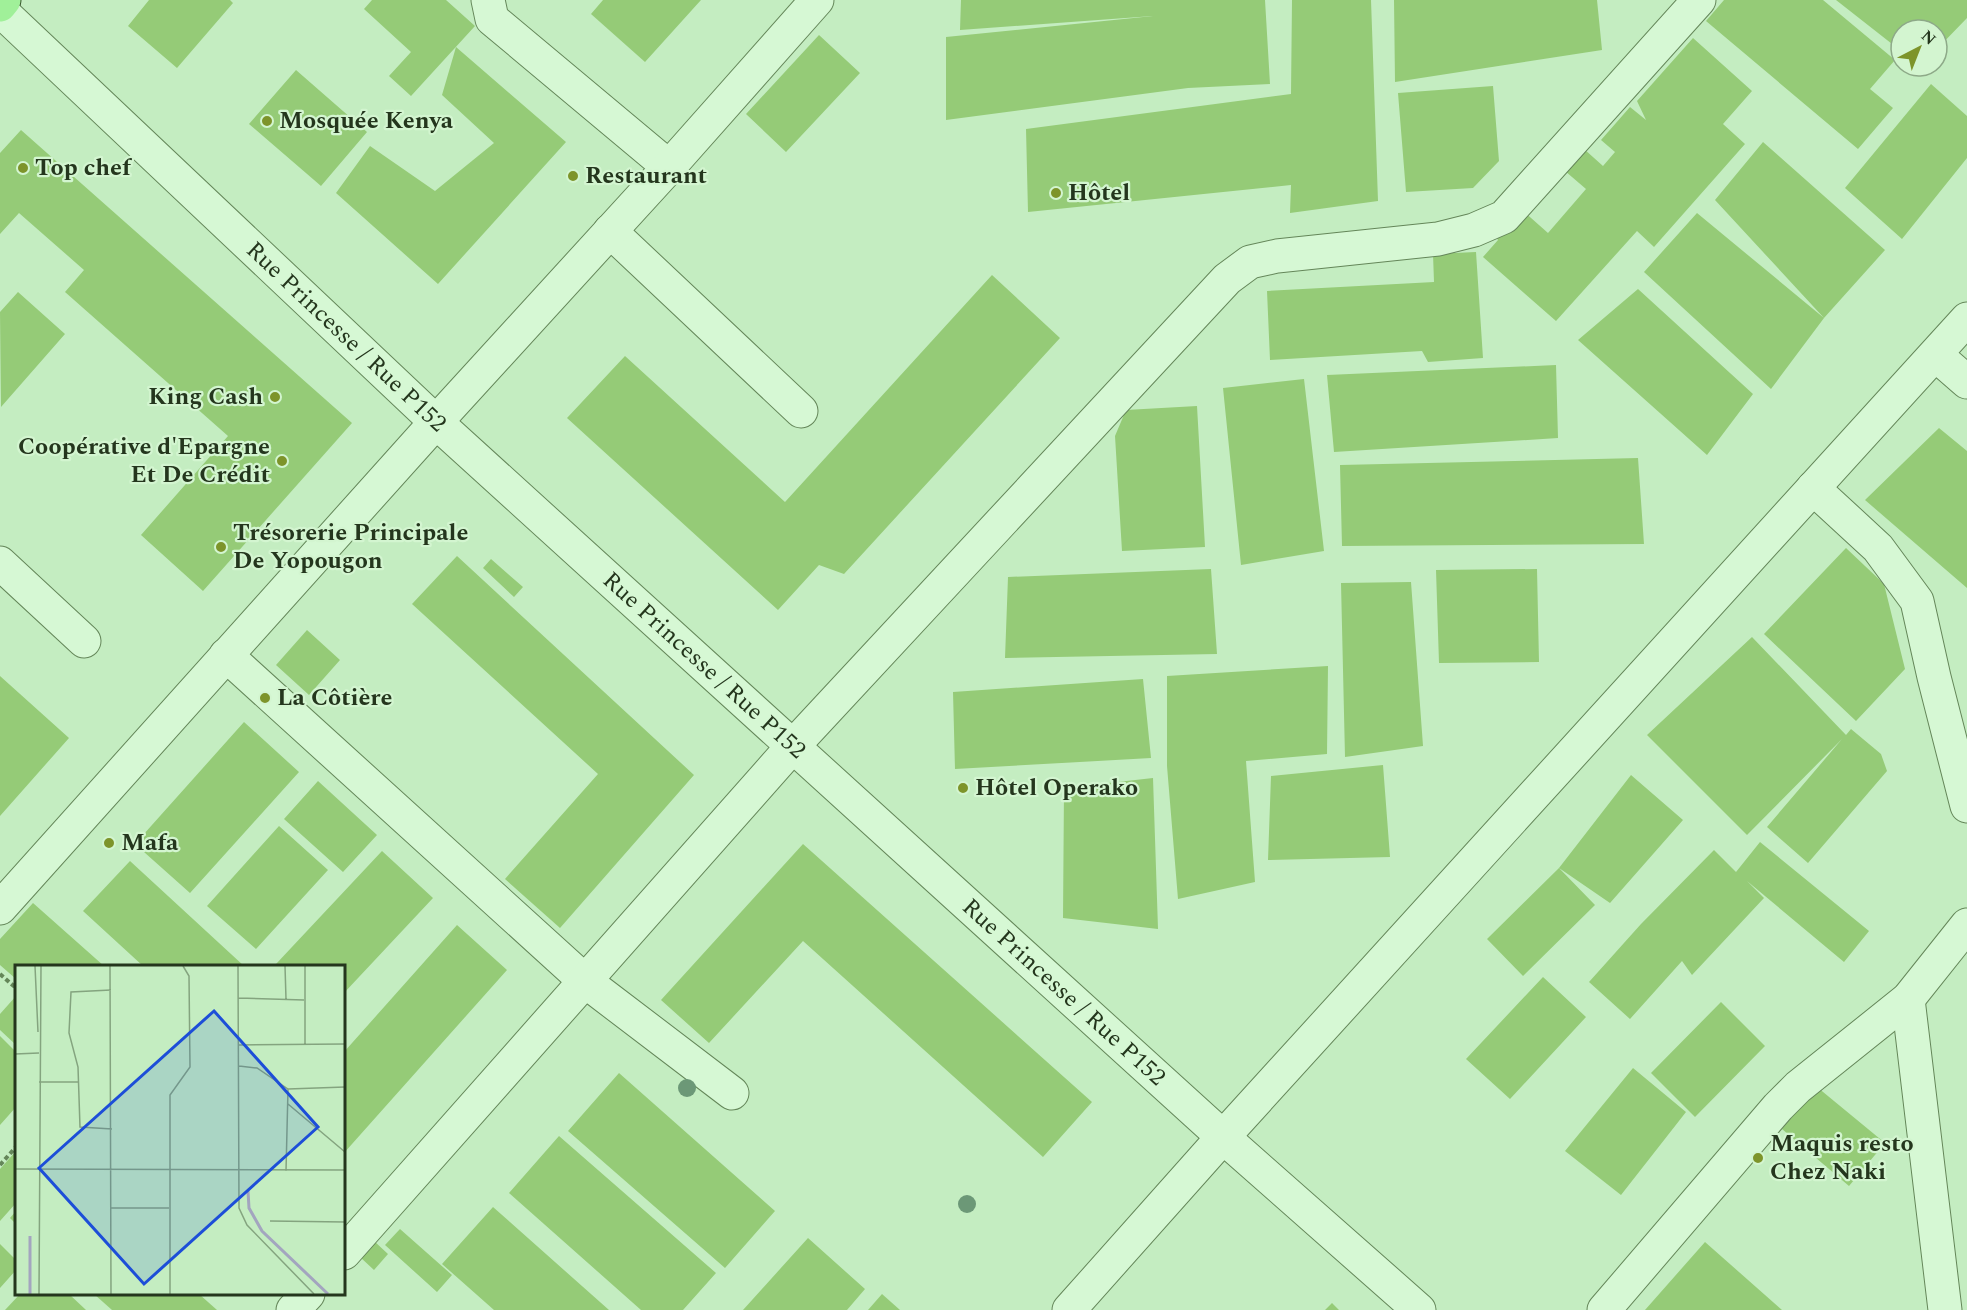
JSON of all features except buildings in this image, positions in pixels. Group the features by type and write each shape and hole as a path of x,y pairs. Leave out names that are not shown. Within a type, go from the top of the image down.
{"main road":[{"path":"0,5 4,0"}],"street":[{"path":"488,0 492,19 669,167"},
{"path":"0,908 817,0"},
{"path":"345,1252 793,746 1227,279 1250,262 1277,256 1438,239 1474,230 1504,217 1699,0"},
{"name":"Rue Princesse / Rue P152","path":"0,10 436,422 1223,1137 1419,1310"},
{"path":"610,231 801,411"},
{"path":"1070,1310 1223,1137 1967,319"},
{"path":"1936,355 1967,382"},
{"path":"1813,488 1878,548 1917,601 1967,806"},
{"path":"0,564 84,641"},
{"path":"226,655 585,981 732,1092"},
{"path":"1604,1310 1798,1087 1908,999 1967,925"},
{"path":"1908,999 1945,1310"},
{"path":"293,1310 306,1295"}],"path":[{"path":"0,974 15,987"},
{"path":"0,1166 15,1148"}],"place":[{"name":"Mosquée Kenya","path":"267,121"},
{"name":"Top chef","path":"23,168"},
{"name":"Restaurant","path":"573,176"},
{"name":"Hôtel","path":"1056,193"},
{"name":"King Cash","path":"275,397"},
{"name":"Coopérative d'Epargne Et De Crédit","path":"282,461"},
{"name":"Trésorerie Principale De Yopougon","path":"221,547"},
{"name":"La Côtière","path":"265,698"},
{"name":"Hôtel Operako","path":"963,788"},
{"name":"Mafa","path":"109,843"},
{"name":"Maquis resto Chez Naki","path":"1758,1158"}]}
